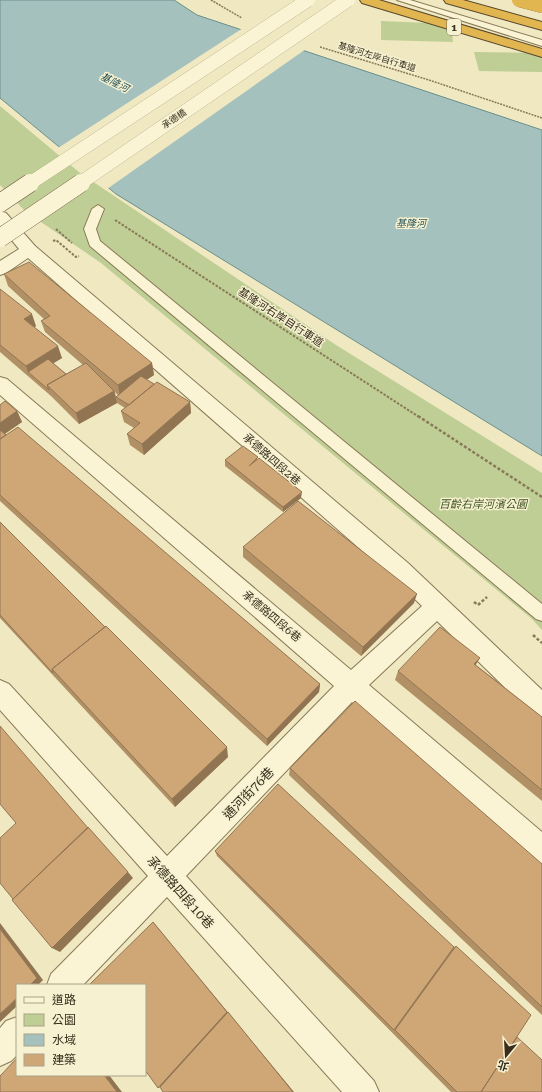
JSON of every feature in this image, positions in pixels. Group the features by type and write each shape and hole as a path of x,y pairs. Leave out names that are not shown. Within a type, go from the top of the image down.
{"highway":[{"name":"1","path":"366,0 542,53"},
{"name":"1","path":"450,0 542,26"},
{"path":"521,1 542,6"}],"street":[{"path":"0,203 308,0"},
{"name":"承德橋","path":"0,238 348,0"},
{"path":"521,1 542,10"},
{"name":"承德路四段2巷","path":"0,216 30,250 400,570 542,707"},
{"path":"0,268 30,250"},
{"name":"承德路四段6巷","path":"0,384 352,685 542,850"},
{"name":"通河街76巷","path":"63,984 352,685 438,606"},
{"name":"承德路四段10巷","path":"0,692 363,1092"},
{"path":"0,1050 16,1033"}],"lane":[{"path":"401,0 542,43"},
{"path":"512,0 521,1"},
{"path":"98,209 90,229 94,244 542,614"}],"path":[{"path":"211,0 243,18"},
{"path":"224,7 230,7"},
{"name":"基隆河左岸自行車道","path":"314,45 356,57 542,118"},
{"name":"基隆河右岸自行車道","path":"98,209 542,497"}],"green space":[{"path":"381,21 451,24 453,42 381,40"},
{"path":"474,52 542,53 542,72 479,71"},
{"name":"百齡右岸河濱公園","path":"0,106 80,173 336,345 542,473 542,630 532,619 101,263 25,211 0,185"}],"water":[{"name":"基隆河","path":"0,0 174,0 197,15 542,130 542,456 116,194 0,98"}],"pier":[{"path":"243,28 306,49 107,189 58,148"}],"building":[{"path":"29,262 152,363 118,385 41,321 50,316 4,274"},
{"path":"0,289 32,314 24,319 58,346 26,366 0,345"},
{"path":"48,359 66,374 47,385 49,390 28,372"},
{"path":"86,363 114,391 76,413 47,385"},
{"path":"141,376 154,384 129,405 116,397"},
{"path":"157,382 190,402 142,444 127,434 140,423 121,411"},
{"path":"5,401 17,411 0,423 0,405"},
{"path":"18,427 320,684 267,739 0,495 0,439"},
{"path":"0,430 6,435 0,439"},
{"path":"243,446 258,457 249,466 259,458 302,492 283,507 225,460"},
{"path":"298,501 417,594 363,647 243,547"},
{"path":"0,522 105,627 52,669 53,673 0,615"},
{"path":"106,626 227,747 172,799 52,669"},
{"path":"440,627 480,658 474,664 542,717 542,790 398,671"},
{"path":"355,701 542,864 542,1007 290,768"},
{"path":"0,726 88,828 13,899 0,883 0,838 16,823 0,804"},
{"path":"278,784 454,947 394,1030 215,851"},
{"path":"88,827 128,872 52,948 12,900"},
{"path":"153,922 227,1012 158,1088 146,1071 146,984 90,984"},
{"path":"0,929 37,978 31,984 16,984 16,999 0,1014"},
{"path":"456,946 531,1015 481,1092 457,1092 395,1030"},
{"path":"228,1012 293,1092 163,1092 160,1087"},
{"path":"517,1037 542,1060 542,1092 481,1092"},
{"path":"16,1059 16,1076 105,1076 117,1092 0,1092 0,1076"}]}
